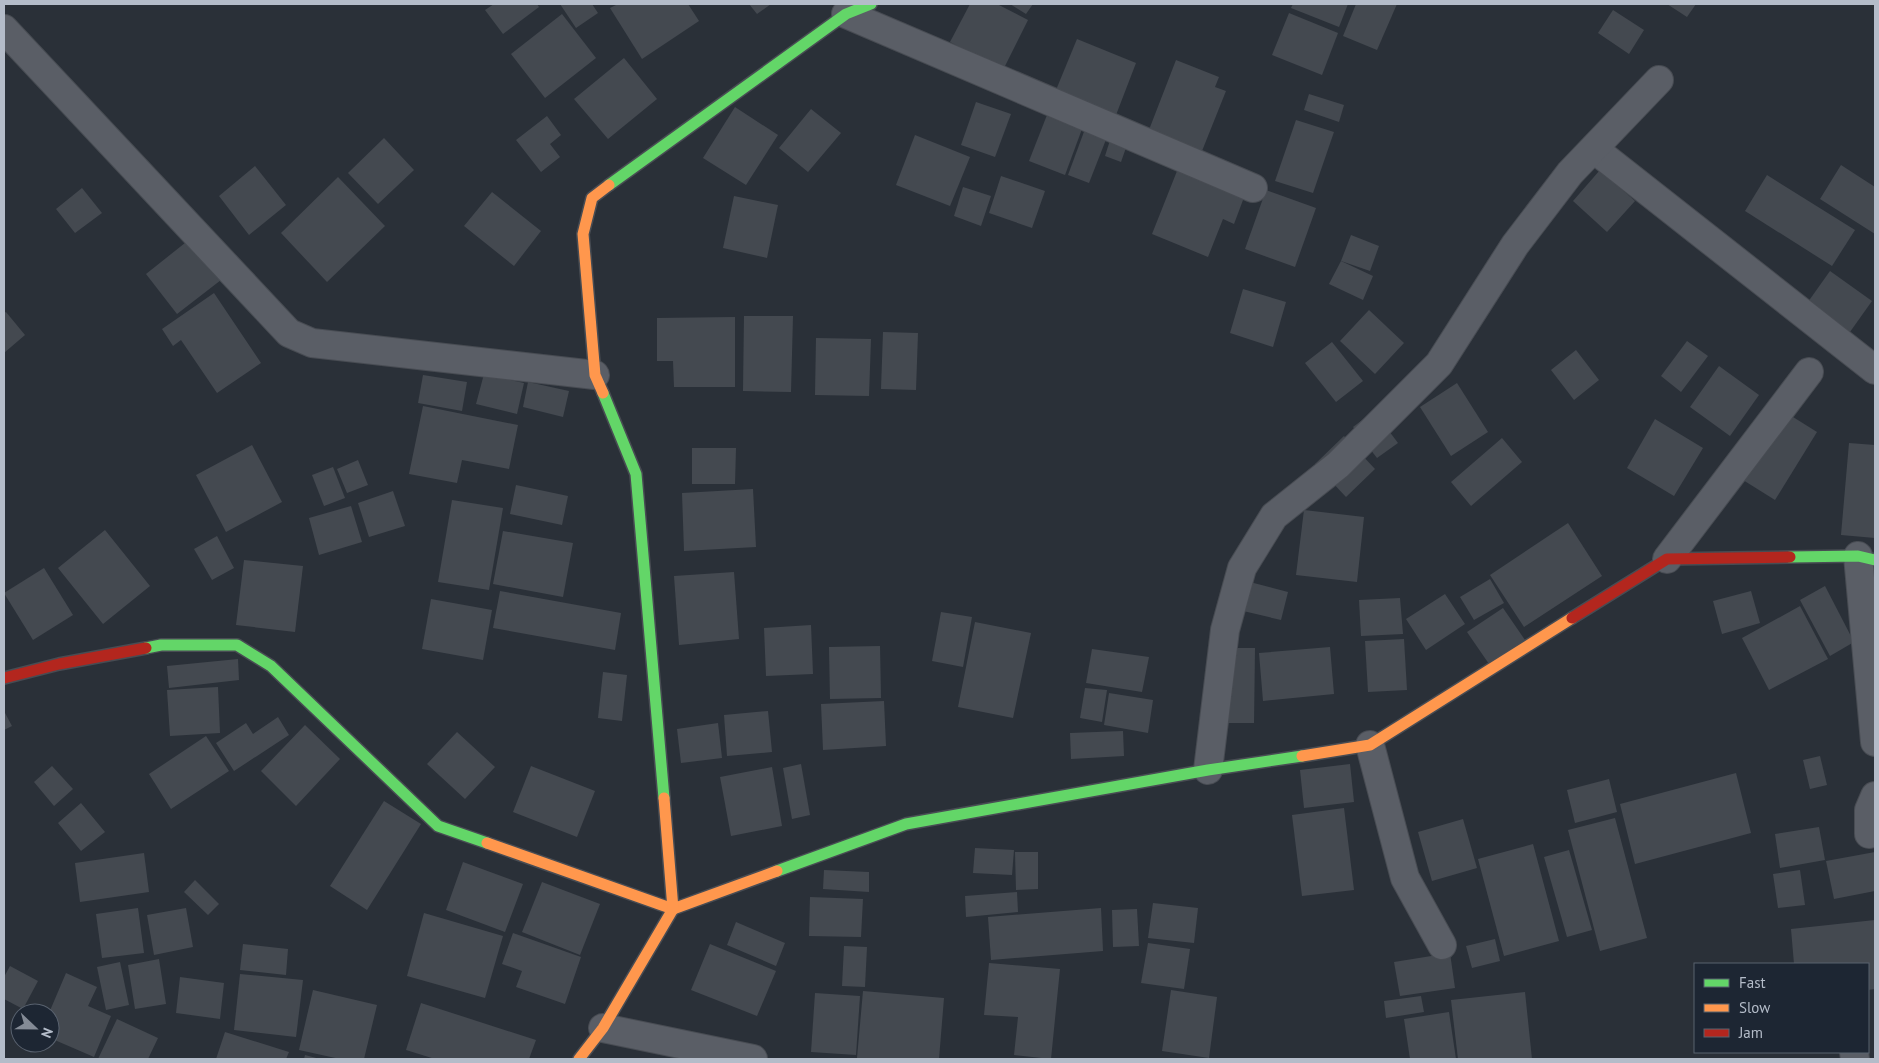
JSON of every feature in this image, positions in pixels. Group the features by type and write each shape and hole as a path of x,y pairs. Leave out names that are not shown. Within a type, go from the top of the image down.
{"street":[{"path":"579,1059 603,1028 673,909 636,474 595,375 584,234 592,198 846,14 871,4"},
{"path":"846,14 1253,188"},
{"path":"4,29 289,333 312,343 595,375"},
{"path":"1208,770 1225,630 1242,568 1274,516 1338,466 1439,364 1515,245 1570,173 1660,80"},
{"path":"1594,149 1875,370"},
{"path":"4,678 59,664 161,645 237,645 271,666 438,826 673,909 906,824 1208,770 1370,746 1666,559 1809,372"},
{"path":"1666,559 1867,558 1875,742"},
{"path":"1370,746 1405,878 1442,945"},
{"path":"1869,834 1869,810 1875,796"},
{"path":"603,1028 753,1059"}],"building":[{"path":"494,4 537,4 539,7 503,34 485,10"},
{"path":"560,4 592,4 598,13 576,28"},
{"path":"618,4 688,4 699,21 642,59 610,8"},
{"path":"749,4 771,4 757,14"},
{"path":"970,4 997,4 1028,20 1003,70 950,42"},
{"path":"1010,4 1033,4 1026,14"},
{"path":"1293,4 1348,4 1339,27 1291,8"},
{"path":"1356,4 1397,4 1377,50 1343,36"},
{"path":"1667,4 1696,4 1687,17"},
{"path":"1613,10 1644,30 1629,54 1598,33"},
{"path":"1289,13 1338,33 1322,75 1272,55"},
{"path":"562,14 596,58 545,98 511,54"},
{"path":"1077,39 1136,63 1116,115 1056,90"},
{"path":"624,58 657,99 608,139 574,99"},
{"path":"1176,60 1219,77 1215,87 1226,91 1200,156 1147,135"},
{"path":"1309,94 1344,105 1339,122 1304,110"},
{"path":"976,102 1011,114 995,157 961,145"},
{"path":"735,107 778,135 746,185 703,158"},
{"path":"811,109 841,133 808,172 779,148"},
{"path":"1047,115 1082,129 1065,175 1029,161"},
{"path":"547,116 561,135 550,144 560,157 541,172 516,140"},
{"path":"1296,120 1334,132 1313,193 1275,181"},
{"path":"1085,129 1107,137 1089,183 1068,175"},
{"path":"915,135 970,157 950,206 896,185"},
{"path":"1111,137 1128,142 1121,162 1105,156"},
{"path":"384,138 414,170 378,204 348,173"},
{"path":"1841,165 1875,187 1875,234 1820,199"},
{"path":"255,166 286,205 249,235 219,196"},
{"path":"1179,166 1246,192 1234,224 1223,219 1208,257 1152,234"},
{"path":"1600,170 1635,201 1607,232 1573,201"},
{"path":"1767,175 1855,230 1832,266 1745,211"},
{"path":"1001,176 1045,191 1032,228 989,213"},
{"path":"338,177 385,226 327,282 281,233"},
{"path":"963,187 991,196 981,226 954,216"},
{"path":"82,188 102,213 75,233 56,209"},
{"path":"1266,190 1316,208 1295,267 1245,249"},
{"path":"492,192 541,231 514,266 464,226"},
{"path":"734,196 778,205 767,258 723,248"},
{"path":"1351,235 1379,246 1370,271 1341,261"},
{"path":"190,239 221,280 177,314 146,274"},
{"path":"1341,261 1373,276 1363,300 1329,284"},
{"path":"1830,271 1872,301 1840,346 1798,316"},
{"path":"1243,289 1286,302 1273,347 1230,333"},
{"path":"214,293 261,363 217,393 181,340 173,346 162,329"},
{"path":"1369,310 1404,343 1375,374 1340,341"},
{"path":"6,312 25,335 4,353 4,313"},
{"path":"744,316 793,316 791,392 743,391"},
{"path":"735,317 735,387 674,387 673,361 657,361 657,318"},
{"path":"883,332 918,333 916,390 881,389"},
{"path":"816,338 871,339 869,396 815,395"},
{"path":"1687,341 1708,356 1681,392 1661,376"},
{"path":"1332,342 1363,381 1336,402 1305,363"},
{"path":"1576,350 1599,380 1574,400 1551,370"},
{"path":"1719,366 1759,395 1730,436 1690,407"},
{"path":"484,374 524,383 517,414 476,404"},
{"path":"423,375 467,382 462,411 418,403"},
{"path":"528,382 569,391 563,417 523,407"},
{"path":"1457,383 1488,432 1451,456 1420,407"},
{"path":"423,406 518,425 509,469 462,460 457,483 409,474"},
{"path":"1374,411 1398,443 1377,458 1353,427"},
{"path":"1785,412 1817,432 1775,500 1743,480"},
{"path":"1655,419 1703,448 1674,496 1627,468"},
{"path":"1344,436 1375,469 1346,497 1315,464"},
{"path":"1502,438 1522,462 1471,506 1451,482"},
{"path":"1849,443 1875,445 1875,538 1841,535"},
{"path":"252,445 282,502 226,532 196,475"},
{"path":"692,448 736,448 735,484 692,484"},
{"path":"358,460 368,485 347,493 337,469"},
{"path":"333,467 345,498 324,506 312,475"},
{"path":"516,485 568,496 562,525 510,514"},
{"path":"753,489 756,547 684,551 682,493"},
{"path":"393,491 405,526 369,537 358,503"},
{"path":"452,500 503,508 489,590 438,582"},
{"path":"351,506 362,542 319,555 309,518"},
{"path":"1304,510 1364,517 1357,582 1296,575"},
{"path":"1568,523 1602,576 1524,627 1490,575"},
{"path":"105,530 150,586 103,624 58,568"},
{"path":"503,531 573,543 563,597 493,584"},
{"path":"217,536 234,568 212,580 194,549"},
{"path":"244,560 303,566 295,632 236,625"},
{"path":"44,568 73,615 33,640 4,593"},
{"path":"734,572 739,639 679,645 674,576"},
{"path":"1490,579 1504,603 1474,620 1460,597"},
{"path":"1246,581 1288,592 1281,620 1239,610"},
{"path":"1825,586 1854,642 1830,656 1800,600"},
{"path":"500,591 621,613 615,650 493,628"},
{"path":"1751,591 1760,623 1722,634 1713,601"},
{"path":"1445,594 1465,624 1426,650 1406,619"},
{"path":"1400,598 1403,634 1361,636 1359,600"},
{"path":"431,599 492,610 483,660 422,649"},
{"path":"1800,606 1828,659 1769,690 1742,638"},
{"path":"1503,608 1525,640 1489,664 1467,632"},
{"path":"941,612 972,617 963,667 932,661"},
{"path":"975,622 1031,633 1013,718 958,707"},
{"path":"811,625 813,674 766,676 764,628"},
{"path":"1404,639 1407,690 1368,692 1365,641"},
{"path":"880,646 881,698 830,699 829,647"},
{"path":"1330,647 1334,694 1263,701 1259,653"},
{"path":"1223,648 1255,648 1254,723 1222,723"},
{"path":"1092,649 1149,657 1142,692 1086,683"},
{"path":"238,659 239,680 169,688 167,666"},
{"path":"603,672 627,675 622,721 598,718"},
{"path":"218,687 220,733 170,736 167,690"},
{"path":"1085,688 1107,690 1102,722 1080,718"},
{"path":"1109,693 1153,700 1148,733 1104,725"},
{"path":"884,701 886,746 823,750 821,704"},
{"path":"4,711 12,726 4,730"},
{"path":"768,711 772,752 727,756 724,715"},
{"path":"278,717 289,735 234,771 216,743 246,723 253,734"},
{"path":"718,723 722,758 681,763 677,729"},
{"path":"305,725 340,759 296,806 261,771"},
{"path":"1123,731 1124,756 1071,759 1070,733"},
{"path":"457,732 495,767 465,799 427,764"},
{"path":"206,736 229,771 171,809 149,774"},
{"path":"1820,756 1827,785 1810,789 1803,760"},
{"path":"801,764 810,815 792,819 783,768"},
{"path":"1350,764 1354,802 1304,808 1300,770"},
{"path":"52,766 73,789 54,806 34,782"},
{"path":"531,766 595,791 577,837 513,812"},
{"path":"772,767 782,826 731,836 720,777"},
{"path":"1736,773 1751,833 1635,864 1620,804"},
{"path":"1609,779 1617,812 1575,823 1567,790"},
{"path":"384,801 421,824 367,910 330,886"},
{"path":"81,803 105,832 81,851 58,823"},
{"path":"1344,808 1354,890 1302,896 1292,815"},
{"path":"1615,818 1647,938 1600,951 1568,830"},
{"path":"1463,819 1477,868 1432,881 1418,832"},
{"path":"1819,827 1825,860 1780,868 1775,834"},
{"path":"1533,844 1559,941 1504,956 1478,859"},
{"path":"975,848 1014,850 1012,875 973,873"},
{"path":"1569,850 1592,930 1567,937 1544,857"},
{"path":"1015,852 1038,852 1038,889 1016,890"},
{"path":"1875,852 1875,891 1834,899 1826,861"},
{"path":"144,853 149,892 80,902 75,863"},
{"path":"463,862 523,884 505,932 446,910"},
{"path":"824,870 869,872 869,892 823,889"},
{"path":"1800,870 1805,905 1778,908 1773,874"},
{"path":"195,880 219,904 208,915 184,892"},
{"path":"542,882 600,904 580,955 522,932"},
{"path":"1017,892 1018,912 966,917 965,896"},
{"path":"810,897 863,899 861,937 809,936"},
{"path":"1153,903 1198,908 1194,943 1148,938"},
{"path":"138,908 144,953 102,958 96,914"},
{"path":"186,908 193,947 154,955 147,915"},
{"path":"1101,908 1103,951 991,960 988,917"},
{"path":"1137,909 1139,946 1113,947 1112,910"},
{"path":"424,913 503,936 485,998 407,976"},
{"path":"1875,920 1875,989 1869,990 1869,963 1794,963 1791,929"},
{"path":"736,922 785,943 776,966 727,945"},
{"path":"513,933 581,957 565,1004 516,987 522,971 502,964"},
{"path":"1495,939 1500,961 1472,968 1466,946"},
{"path":"1148,943 1190,949 1184,989 1141,983"},
{"path":"243,944 288,949 286,975 240,970"},
{"path":"710,944 776,971 757,1016 691,990"},
{"path":"844,946 867,947 865,987 842,986"},
{"path":"1450,953 1455,988 1400,996 1394,962"},
{"path":"159,959 166,1004 135,1009 128,965"},
{"path":"120,962 129,1005 106,1010 97,967"},
{"path":"989,963 1060,969 1051,1059 1014,1055 1018,1017 984,1015"},
{"path":"10,966 38,981 26,1003 12,1003 4,999 4,977"},
{"path":"66,973 97,987 88,1006 111,1016 94,1057 60,1042 60,1003 53,1003"},
{"path":"240,974 303,980 296,1037 234,1030"},
{"path":"180,977 224,983 220,1019 176,1013"},
{"path":"313,990 377,1005 364,1059 340,1059 299,1050"},
{"path":"1171,990 1217,997 1209,1058 1162,1051"},
{"path":"863,991 944,998 939,1059 857,1058"},
{"path":"1525,992 1532,1059 1458,1059 1451,1000"},
{"path":"815,993 860,996 856,1055 811,1052"},
{"path":"1421,996 1424,1012 1386,1018 1384,1001"},
{"path":"421,1003 536,1040 529,1059 435,1059 406,1050"},
{"path":"1449,1012 1456,1059 1410,1059 1404,1019"},
{"path":"117,1019 158,1038 148,1059 98,1059"},
{"path":"225,1032 289,1052 286,1059 216,1059"},
{"path":"305,1055 320,1059 304,1059"}],"traffic: fast":[{"path":"609,185 846,14 871,4"},
{"path":"603,393 636,474 664,798"},
{"path":"1790,557 1858,556 1875,560"},
{"path":"146,648 161,645 237,645 271,666 438,826 487,843"},
{"path":"777,871 906,824 1208,770 1302,756"}],"traffic: slow":[{"path":"603,393 595,375 583,234 592,198 609,185"},
{"path":"1302,756 1370,745 1572,618"},
{"path":"579,1059 603,1028 673,909 664,798"},
{"path":"487,843 673,909 777,871"}],"traffic: jam":[{"path":"1572,618 1667,559 1790,557"},
{"path":"4,678 59,664 146,648"}]}
